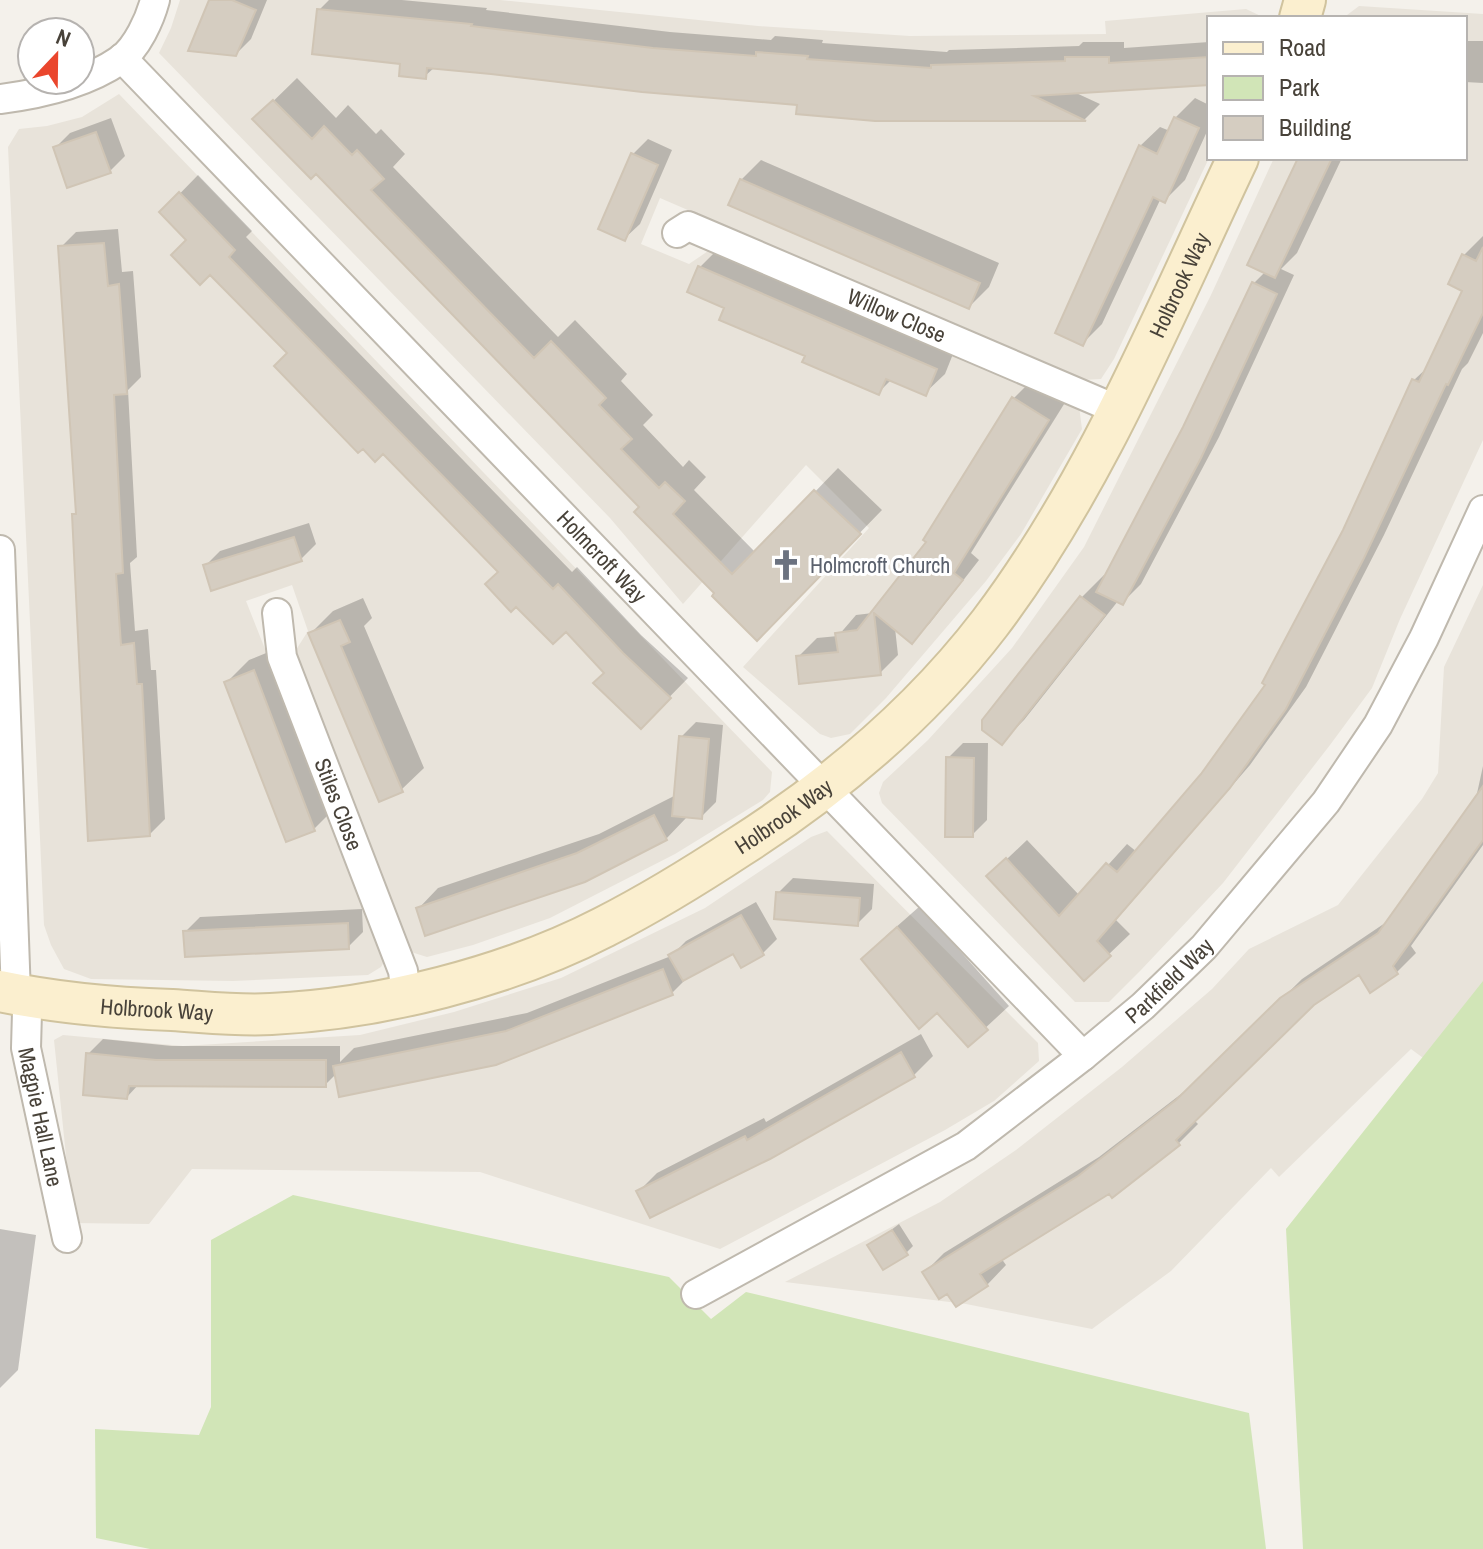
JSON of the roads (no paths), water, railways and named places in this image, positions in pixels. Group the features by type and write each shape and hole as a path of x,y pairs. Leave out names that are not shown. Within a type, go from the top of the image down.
{"street":[{"path":"0,99 31,95 73,83 122,58 149,21 155,0"},
{"name":"Holmcroft Way","path":"122,58 1083,1056"},
{"name":"Holbrook Way","path":"18,994 106,1008 269,1014 361,1004 406,995 507,967 603,928 693,877 760,834 825,787 889,732 941,680 991,621 1058,524 1118,410 1237,160"},
{"name":"Willow Close","path":"677,233 688,226 1118,410"},
{"name":"Parkfield Way","path":"696,1294 966,1146 1143,1006 1204,947 1326,802 1378,725 1424,638 1483,510"},
{"name":"Magpie Hall Lane","path":"0,550 18,994 27,1012 26,1048 67,1238"},
{"name":"Stiles Close","path":"277,613 282,657 403,971 406,995"}],"place":[{"name":"Holmcroft Church","path":"786,565"}]}
